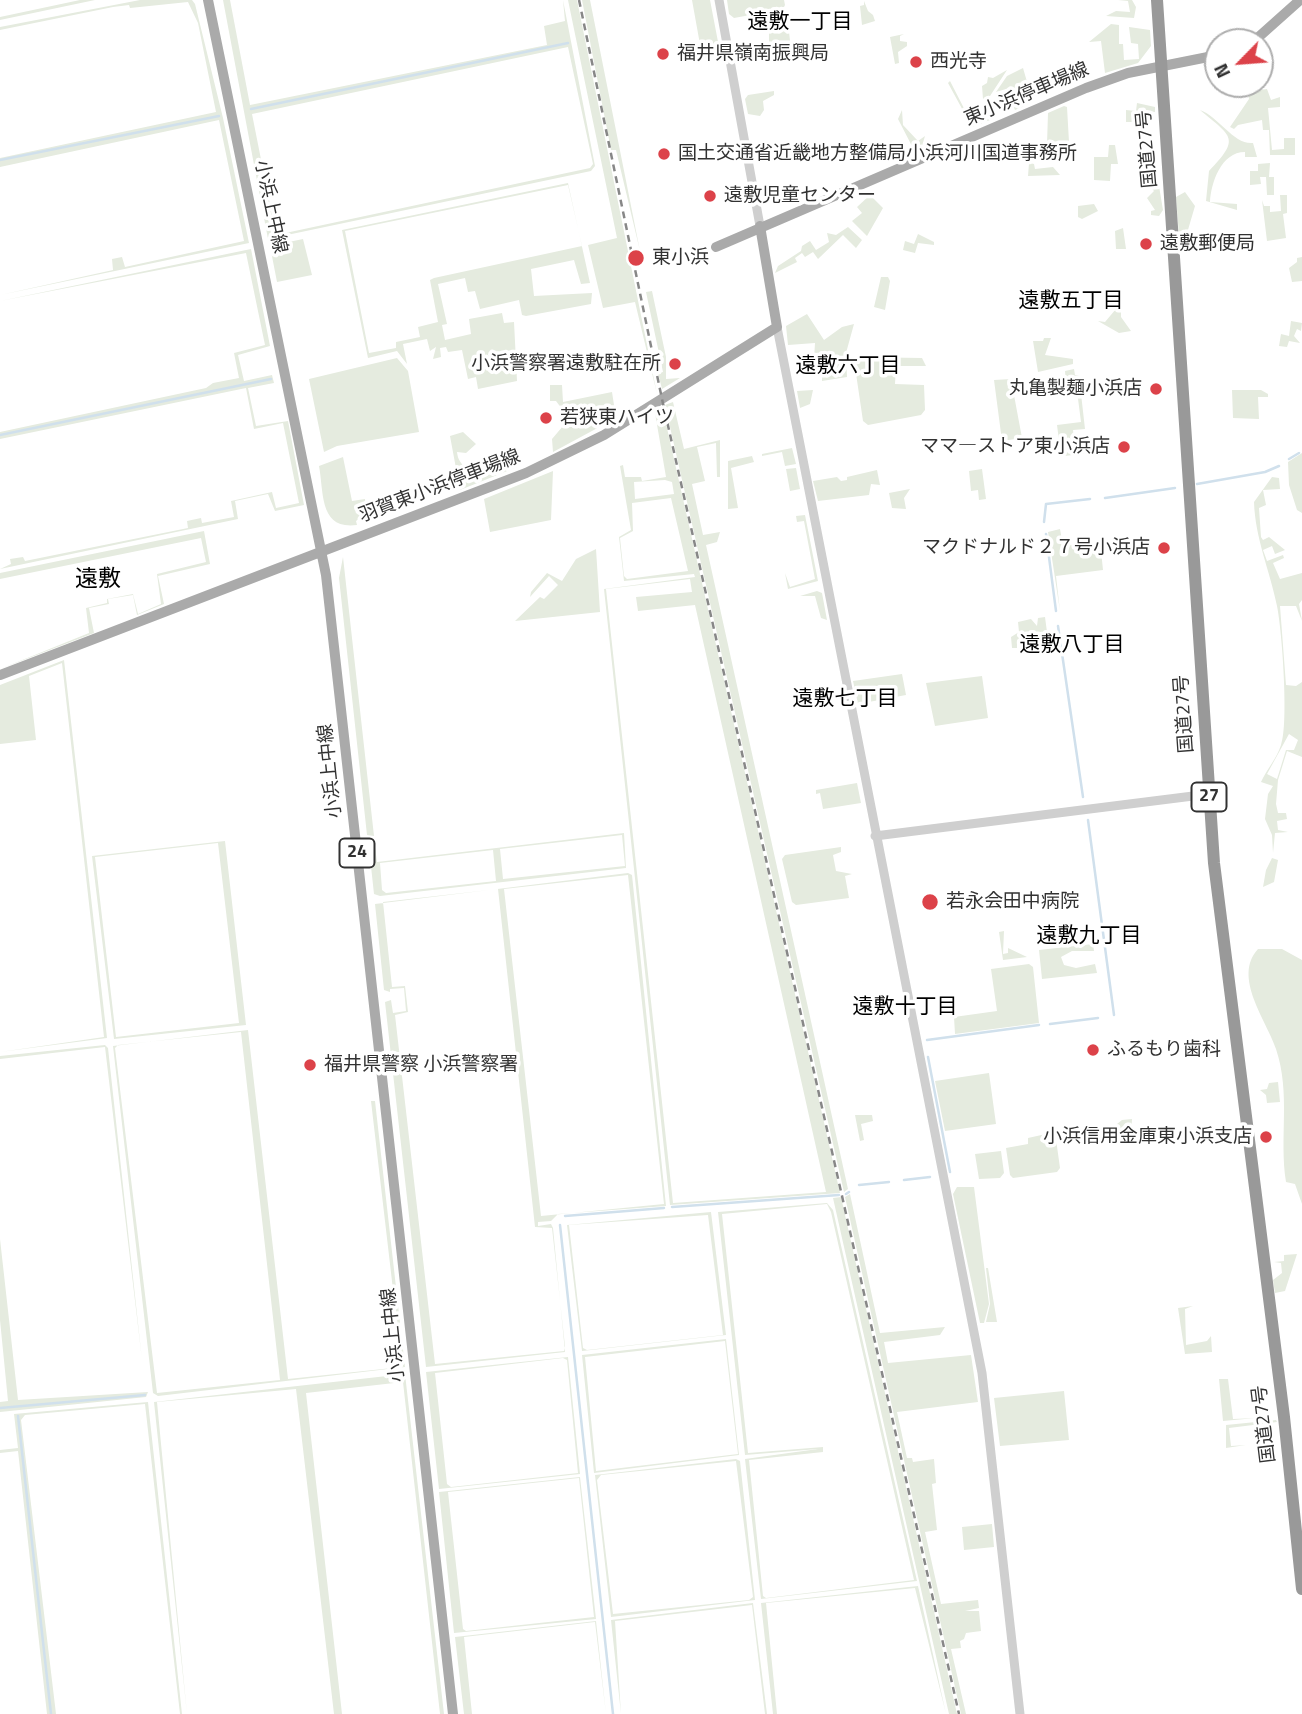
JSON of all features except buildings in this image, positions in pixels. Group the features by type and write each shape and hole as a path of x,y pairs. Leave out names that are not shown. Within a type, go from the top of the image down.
{"highway":[{"name":"国道27号","path":"1157,0 1218,908 1284,1417 1302,1589"}],"main road":[{"name":"小浜上中線","path":"208,0 322,552 453,1714"},
{"path":"1269,28 1300,0"},
{"name":"東小浜停車場線","path":"716,247 1086,88 1128,73 1204,58"},
{"path":"760,226 777,327"},
{"name":"羽賀東小浜停車場線","path":"0,675 567,455 615,429 777,327"}],"street":[{"path":"719,0 760,226"},
{"path":"777,327 985,1396 1020,1714"},
{"path":"875,836 1209,794"}],"shaded area":[{"path":"80,0 95,0 0,20 0,17"},
{"path":"140,0 192,0 195,4 223,118 249,243 0,295 113,270 112,259 122,257 125,267 244,241 219,120 0,167 0,158 216,112 198,23 188,2 130,8 129,5 113,7 0,30 0,27"},
{"path":"223,0 230,0 250,105 547,45 544,26 565,21 563,0 595,166 591,171 268,239","holes":["568,47 593,164 590,168 276,235 252,114"]},
{"path":"568,0 577,0 657,394 635,302 603,308 588,245 617,238"},
{"path":"582,0 590,0 640,251 616,150 611,150"},
{"path":"692,0 710,0 719,47 701,50"},
{"path":"727,0 784,0 785,5 783,9 734,18 729,14"},
{"path":"1118,0 1132,0 1136,7 1134,18 1106,16 1116,11 1130,12 1128,1"},
{"path":"864,1 875,21 862,25 860,6 864,5"},
{"path":"787,15 791,49 798,48 799,56 789,58 787,48 769,52 769,30 755,32 753,22"},
{"path":"1111,24 1119,25 1119,44 1123,44 1124,60 1139,59 1138,44 1131,43 1129,27 1150,30 1151,46 1138,63 1105,73 1101,41 1089,42"},
{"path":"904,34 900,36 900,41 907,42 907,46 898,52 899,63 895,64 890,37"},
{"path":"1023,68 1032,99 1031,103 1015,110 1006,89 996,92 1007,76"},
{"path":"1007,70 990,96 983,99 982,86 987,83 988,77 993,78"},
{"path":"950,81 971,122 988,115 990,120 972,127 948,83"},
{"path":"774,91 774,95 763,101 764,110 760,116 748,114 745,99 748,95"},
{"path":"1280,97 1280,107 1268,108 1272,150 1284,149 1284,138 1295,138 1295,155 1270,155 1269,130 1263,130 1262,120 1238,125 1234,129 1230,127 1249,99 1271,100"},
{"path":"1137,103 1155,107 1155,112 1139,110 1137,122 1126,122 1126,110 1136,111"},
{"path":"1067,107 1069,142 1047,144 1048,113"},
{"path":"902,110 903,125 918,141 925,136 922,146 924,149 915,152 898,119"},
{"path":"1200,110 1214,118 1239,140 1253,143 1257,157 1245,157 1245,152 1230,157 1219,170 1213,186 1210,202 1237,204 1237,210 1206,201 1209,171 1229,144 1225,132"},
{"path":"1109,145 1115,145 1118,164 1111,164 1110,181 1094,180 1094,157 1108,157"},
{"path":"1029,163 1034,164 1035,169 1053,167 1060,175 1028,176"},
{"path":"1270,163 1269,177 1274,177 1274,195 1267,195 1266,177 1260,177 1261,184 1250,185 1250,171 1258,171 1258,164"},
{"path":"1156,168 1163,210 1159,216 1151,215 1151,211 1155,210 1147,198 1154,191 1147,183 1157,186"},
{"path":"568,183 579,231 568,185 345,231 369,353 396,348 396,342 420,337 418,327 438,322 430,280 434,278 582,246 590,283 581,284 574,260 531,269 534,296 592,293 591,304 526,316 522,315 519,300 480,309 475,291 468,292 465,278 438,284 447,324 442,325 445,340 471,334 469,319 502,313 504,323 514,322 517,381 478,389 476,377 468,379 462,350 448,352 446,347 440,348 441,357 433,359 436,347 430,351 427,339 403,344 407,364 397,351 368,358 342,230"},
{"path":"1185,192 1195,206 1185,240 1179,235 1176,197"},
{"path":"870,195 883,208 867,236 852,221 862,213 857,207"},
{"path":"1280,195 1287,195 1287,213 1283,214 1286,238 1267,241 1262,200 1264,206 1270,206 1270,212 1281,211"},
{"path":"1094,204 1098,211 1082,219 1078,217 1078,206"},
{"path":"848,227 862,240 856,248 843,235 818,259 813,252 805,257 802,253 795,258 797,262 775,273 778,266 801,251 802,246 810,241 816,250 829,242 827,233 836,235"},
{"path":"1123,228 1126,249 1116,249 1115,231"},
{"path":"918,234 934,242 934,245 918,243 915,253 903,250 905,241 914,244"},
{"path":"303,239 312,275 277,282 270,246"},
{"path":"251,249 270,346 238,355 244,381 272,375 274,383 248,388 256,426 288,421 304,505 275,511 268,494 235,501 238,519 0,569 11,564 10,559 23,557 25,561 188,528 187,521 201,518 202,523 234,517 231,501 272,492 276,508 299,503 283,423 254,429 246,388 0,439 0,432 206,388 213,383 239,378 234,353 265,345 246,253 0,301"},
{"path":"1302,257 1302,281 1292,282 1289,268 1297,262 1297,258"},
{"path":"881,277 888,277 890,281 885,310 874,307"},
{"path":"652,291 666,357 666,379 680,378 662,389 658,373 663,372 646,292"},
{"path":"1121,303 1121,317 1131,331 1119,333 1098,321 1105,322"},
{"path":"807,314 824,340 842,327 854,324 846,353 847,377 822,381 822,375 813,376 815,343 788,345 786,326"},
{"path":"1291,321 1302,323 1301,331 1297,329 1294,336 1300,343 1289,341 1287,347 1279,346 1281,334 1289,336"},
{"path":"1044,338 1051,338 1045,355 1073,359 1073,364 1038,372 1033,341 1043,341"},
{"path":"857,357 922,358 926,366 896,366 895,384 924,385 925,410 921,415 868,425 863,421 854,360"},
{"path":"397,358 408,371 419,432 337,446 324,452 309,379"},
{"path":"1074,369 1075,375 1079,376 1085,429 1073,430 1075,447 1086,446 1087,453 1065,456 1064,448 1060,448 1057,425 1081,422 1077,391 1059,393 1058,387 1066,386 1065,371"},
{"path":"1011,379 1022,438 1002,441 994,380"},
{"path":"550,385 562,385 563,402 612,392 616,418 553,452 552,439 563,426 562,409 556,401 550,401"},
{"path":"813,390 810,404 800,408 797,391"},
{"path":"1232,390 1261,390 1268,394 1268,397 1258,397 1259,419 1233,418"},
{"path":"673,402 684,449 720,440 720,477 717,477 716,443 697,447 705,481 692,484 703,535 720,532 717,542 706,545 848,1189 844,1192 665,405"},
{"path":"662,406 840,1193 670,1205 604,589 695,577 694,574 624,581 619,537 631,530 620,466 623,465 625,477 641,477 642,481 666,477 655,413","holes":["634,482 672,482 674,494 635,499","671,498 688,571 627,579 624,576 620,538 633,531 632,503","690,579 692,592 636,597 638,611 695,605 826,1192 673,1203 606,589"]},
{"path":"463,432 476,444 466,453 457,452 460,462 470,473 484,474 518,459 517,467 460,490 450,436"},
{"path":"792,448 796,464 785,466 782,452 762,456 762,454"},
{"path":"1302,453 1302,513 1297,510 1289,485 1288,462"},
{"path":"752,456 754,462 731,468 738,508 728,509 728,461"},
{"path":"343,457 352,501 365,499 365,514 356,521 357,525 336,522 330,516 323,498 319,466"},
{"path":"796,468 800,489 790,491 786,469"},
{"path":"982,469 986,499 979,500 978,490 971,491 969,471"},
{"path":"877,470 880,485 871,484 869,495 818,501 813,481 837,477 841,481 847,480 847,477"},
{"path":"553,471 551,520 490,532 484,499"},
{"path":"1272,477 1279,478 1280,489 1263,490 1266,505 1259,508 1261,537 1263,540 1269,537 1285,550 1275,554 1272,546 1263,550 1267,561 1283,555 1284,558 1273,563 1280,579 1302,573 1302,600 1299,604 1302,621 1296,606 1280,606 1286,685 1296,686 1302,682 1302,757 1287,751 1278,780 1278,813 1286,813 1287,819 1277,821 1278,830 1288,832 1275,833 1273,853 1272,835 1265,819 1268,794 1273,786 1261,782 1281,745 1284,677 1277,606 1260,541 1254,502","holes":["1289,734 1298,740 1294,750 1286,750 1277,779 1267,774"]},
{"path":"910,489 904,498 906,509 892,508 889,493"},
{"path":"805,515 818,581 788,589 785,573 790,587 815,579 804,521 797,522 796,516"},
{"path":"1060,529 1063,546 1100,541 1103,570 1056,576 1060,611 1048,532"},
{"path":"204,531 210,564 158,576 164,604 137,615 133,595 108,599 109,604 89,608 94,633 0,669 89,633 86,608 107,603 107,599 133,594 138,614 161,604 157,574 206,562 201,538 0,579 0,573"},
{"path":"596,549 600,612 515,621 540,597 544,599 558,585 549,576 530,597 547,573 562,581 576,559"},
{"path":"343,557 374,836 367,835 339,578"},
{"path":"817,591 822,593 827,620 821,618 815,596 800,596"},
{"path":"1045,617 1047,632 1017,642 1017,648 1012,648 1011,637 1019,632 1018,622 1031,619 1037,626 1038,618"},
{"path":"64,660 107,1038 0,1052 104,1037 62,663 29,676 36,740 0,744 0,685"},
{"path":"902,674 906,695 858,704 853,681"},
{"path":"982,676 988,718 935,726 926,683"},
{"path":"857,783 861,803 823,809 820,793 816,794 816,790"},
{"path":"624,833 626,868 380,896 374,894 369,848 375,847 377,862","holes":["622,835 625,866 503,879 500,849","493,850 496,881 386,893 382,890 380,863"]},
{"path":"225,841 246,1025 114,1039 92,856","holes":["218,843 239,1023 116,1037 95,857"]},
{"path":"841,847 841,852 833,855 836,871 852,874 845,876 849,898 796,905 792,902 782,859 785,855"},
{"path":"1272,858 1278,860 1274,882 1263,887 1266,870"},
{"path":"628,873 632,875 666,1206 573,1213 664,1204 628,875 504,889 541,1216 558,1214 551,1221 538,1222 538,1226 551,1224 553,1228 560,1303 552,1228 535,1227 498,889"},
{"path":"383,903 392,987 405,986 408,1012 395,1015 435,1364 564,1351 565,1348 565,1352 426,1367 385,1002 391,1000 393,1013 406,1011 404,988 390,989 390,992 384,990 375,904"},
{"path":"1004,931 1003,954 1008,953 1008,948 1027,957 1003,960 999,932"},
{"path":"1093,944 1094,951 1072,951 1061,957 1064,965 1076,968 1095,964 1097,973 1042,979 1039,950"},
{"path":"1258,949 1282,949 1302,960 1302,1204 1295,1184 1286,1182 1283,1082 1276,1049 1250,986 1251,960"},
{"path":"1029,964 1033,967 1039,1023 955,1034 954,1017 997,1011 991,969"},
{"path":"248,1030 288,1379 402,1367 371,1101 375,1101 405,1367 158,1396 153,1393 113,1046 118,1045 115,1048 157,1393 280,1380 241,1032 150,1042"},
{"path":"105,1045 108,1048 142,1360 105,1047 0,1059 0,1056"},
{"path":"989,1073 996,1124 945,1131 935,1081"},
{"path":"1278,1082 1280,1102 1267,1103 1266,1095 1260,1090 1267,1089 1269,1083"},
{"path":"855,1115 872,1115 873,1121 861,1124 864,1140 860,1141"},
{"path":"1132,1119 1131,1137 1118,1138 1117,1124 1122,1120"},
{"path":"1055,1132 1060,1168 1057,1172 1013,1178 1010,1175 1006,1148 1028,1144 1028,1138"},
{"path":"1001,1151 1004,1173 1000,1178 979,1179 975,1154"},
{"path":"957,1187 974,1187 989,1304 984,1323 980,1323 953,1194"},
{"path":"850,1194 880,1333 945,1327 940,1335 884,1342 888,1363 971,1355 978,1402 897,1412 907,1458 912,1458 913,1462 934,1459 936,1483 932,1484 937,1530 925,1532 941,1604 978,1600 979,1608 965,1611 979,1611 981,1631 966,1633 960,1641 961,1648 951,1649 966,1714 961,1714 845,1197"},
{"path":"841,1197 957,1714 949,1714 833,1198"},
{"path":"827,1203 833,1210 917,1581 761,1599 745,1459 818,1449 745,1455 718,1212","holes":["827,1204 914,1580 766,1598 763,1596 749,1460 823,1452 823,1447 748,1453 722,1214"]},
{"path":"711,1212 726,1335 582,1351 567,1225","holes":["708,1215 723,1335 587,1350 583,1348 569,1225"]},
{"path":"0,1239 18,1400 148,1392 146,1397 0,1412 0,1402 8,1401 0,1320"},
{"path":"1297,1254 1285,1291 1275,1293 1273,1280 1282,1273 1281,1263 1274,1262 1284,1261 1284,1255"},
{"path":"986,1268 997,1322 986,1322 990,1304"},
{"path":"1193,1306 1185,1309 1186,1345 1207,1341 1211,1336 1212,1352 1185,1354 1178,1308"},
{"path":"726,1339 739,1455 594,1473 582,1355","holes":["725,1341 738,1454 596,1471 585,1357"]},
{"path":"568,1357 580,1474 439,1489 426,1372","holes":["563,1358 567,1360 578,1473 451,1487 447,1484 435,1373"]},
{"path":"405,1374 444,1714 440,1714 403,1382 306,1393 342,1714 334,1714 296,1389 157,1402 187,1714 154,1402"},
{"path":"1219,1379 1228,1379 1233,1419 1256,1418 1223,1421"},
{"path":"1064,1391 1069,1440 1000,1446 994,1398"},
{"path":"148,1402 182,1714 145,1404 25,1415 21,1420 56,1714 47,1714 18,1451 0,1453 0,1450 18,1448 14,1414"},
{"path":"1277,1422 1229,1428 1231,1446 1246,1445 1226,1448 1226,1425"},
{"path":"736,1459 740,1461 755,1600 611,1617 595,1475","holes":["736,1461 753,1597 749,1600 613,1614 597,1480 601,1475"]},
{"path":"580,1477 596,1619 454,1633 439,1492","holes":["579,1478 594,1617 466,1631 463,1629 448,1492"]},
{"path":"992,1524 994,1547 964,1550 962,1527"},
{"path":"918,1586 946,1714 915,1588 766,1603 777,1714 773,1714 761,1603"},
{"path":"753,1603 767,1714 752,1605 615,1621 621,1714 611,1620"},
{"path":"596,1621 606,1714 595,1622 464,1637 472,1714 464,1714 455,1637"}],"waterway":[{"path":"251,109 568,43"},
{"path":"0,160 219,116"},
{"path":"0,435 271,379"},
{"path":"1289,459 1299,453"},
{"path":"1197,484 1265,472 1279,466"},
{"path":"1105,498 1175,488"},
{"path":"1044,522 1046,504 1090,499"},
{"path":"1046,534 1056,611"},
{"path":"1058,626 1083,797"},
{"path":"1088,820 1114,1015"},
{"path":"1050,1024 1098,1018"},
{"path":"927,1040 1039,1025"},
{"path":"928,1057 950,1172"},
{"path":"904,1180 930,1177"},
{"path":"859,1185 889,1182"},
{"path":"672,1207 839,1195"},
{"path":"565,1216 664,1208"},
{"path":"560,1225 613,1714"},
{"path":"0,1408 145,1395"},
{"path":"18,1416 51,1714"}],"railway":[{"path":"579,0 662,399 959,1714"}],"place":[{"name":"福井県嶺南振興局","path":"663,54"},
{"name":"西光寺","path":"916,62"},
{"name":"国土交通省近畿地方整備局小浜河川国道事務所","path":"664,154"},
{"name":"遠敷児童センター","path":"710,196"},
{"name":"遠敷郵便局","path":"1146,244"},
{"name":"東小浜","path":"636,258"},
{"name":"小浜警察署遠敷駐在所","path":"675,364"},
{"name":"丸亀製麺小浜店","path":"1156,389"},
{"name":"若狭東ハイツ","path":"546,418"},
{"name":"ママ―ストア東小浜店","path":"1124,447"},
{"name":"マクドナルド２７号小浜店","path":"1164,548"},
{"name":"若永会田中病院","path":"930,902"},
{"name":"ふるもり歯科","path":"1093,1050"},
{"name":"福井県警察 小浜警察署","path":"310,1065"},
{"name":"小浜信用金庫東小浜支店","path":"1266,1137"}],"district":[{"name":"遠敷一丁目","path":"800,23"},
{"name":"遠敷五丁目","path":"1071,302"},
{"name":"遠敷六丁目","path":"848,367"},
{"name":"遠敷","path":"98,580"},
{"name":"遠敷八丁目","path":"1072,646"},
{"name":"遠敷七丁目","path":"845,700"},
{"name":"遠敷九丁目","path":"1089,937"},
{"name":"遠敷十丁目","path":"905,1008"}]}
